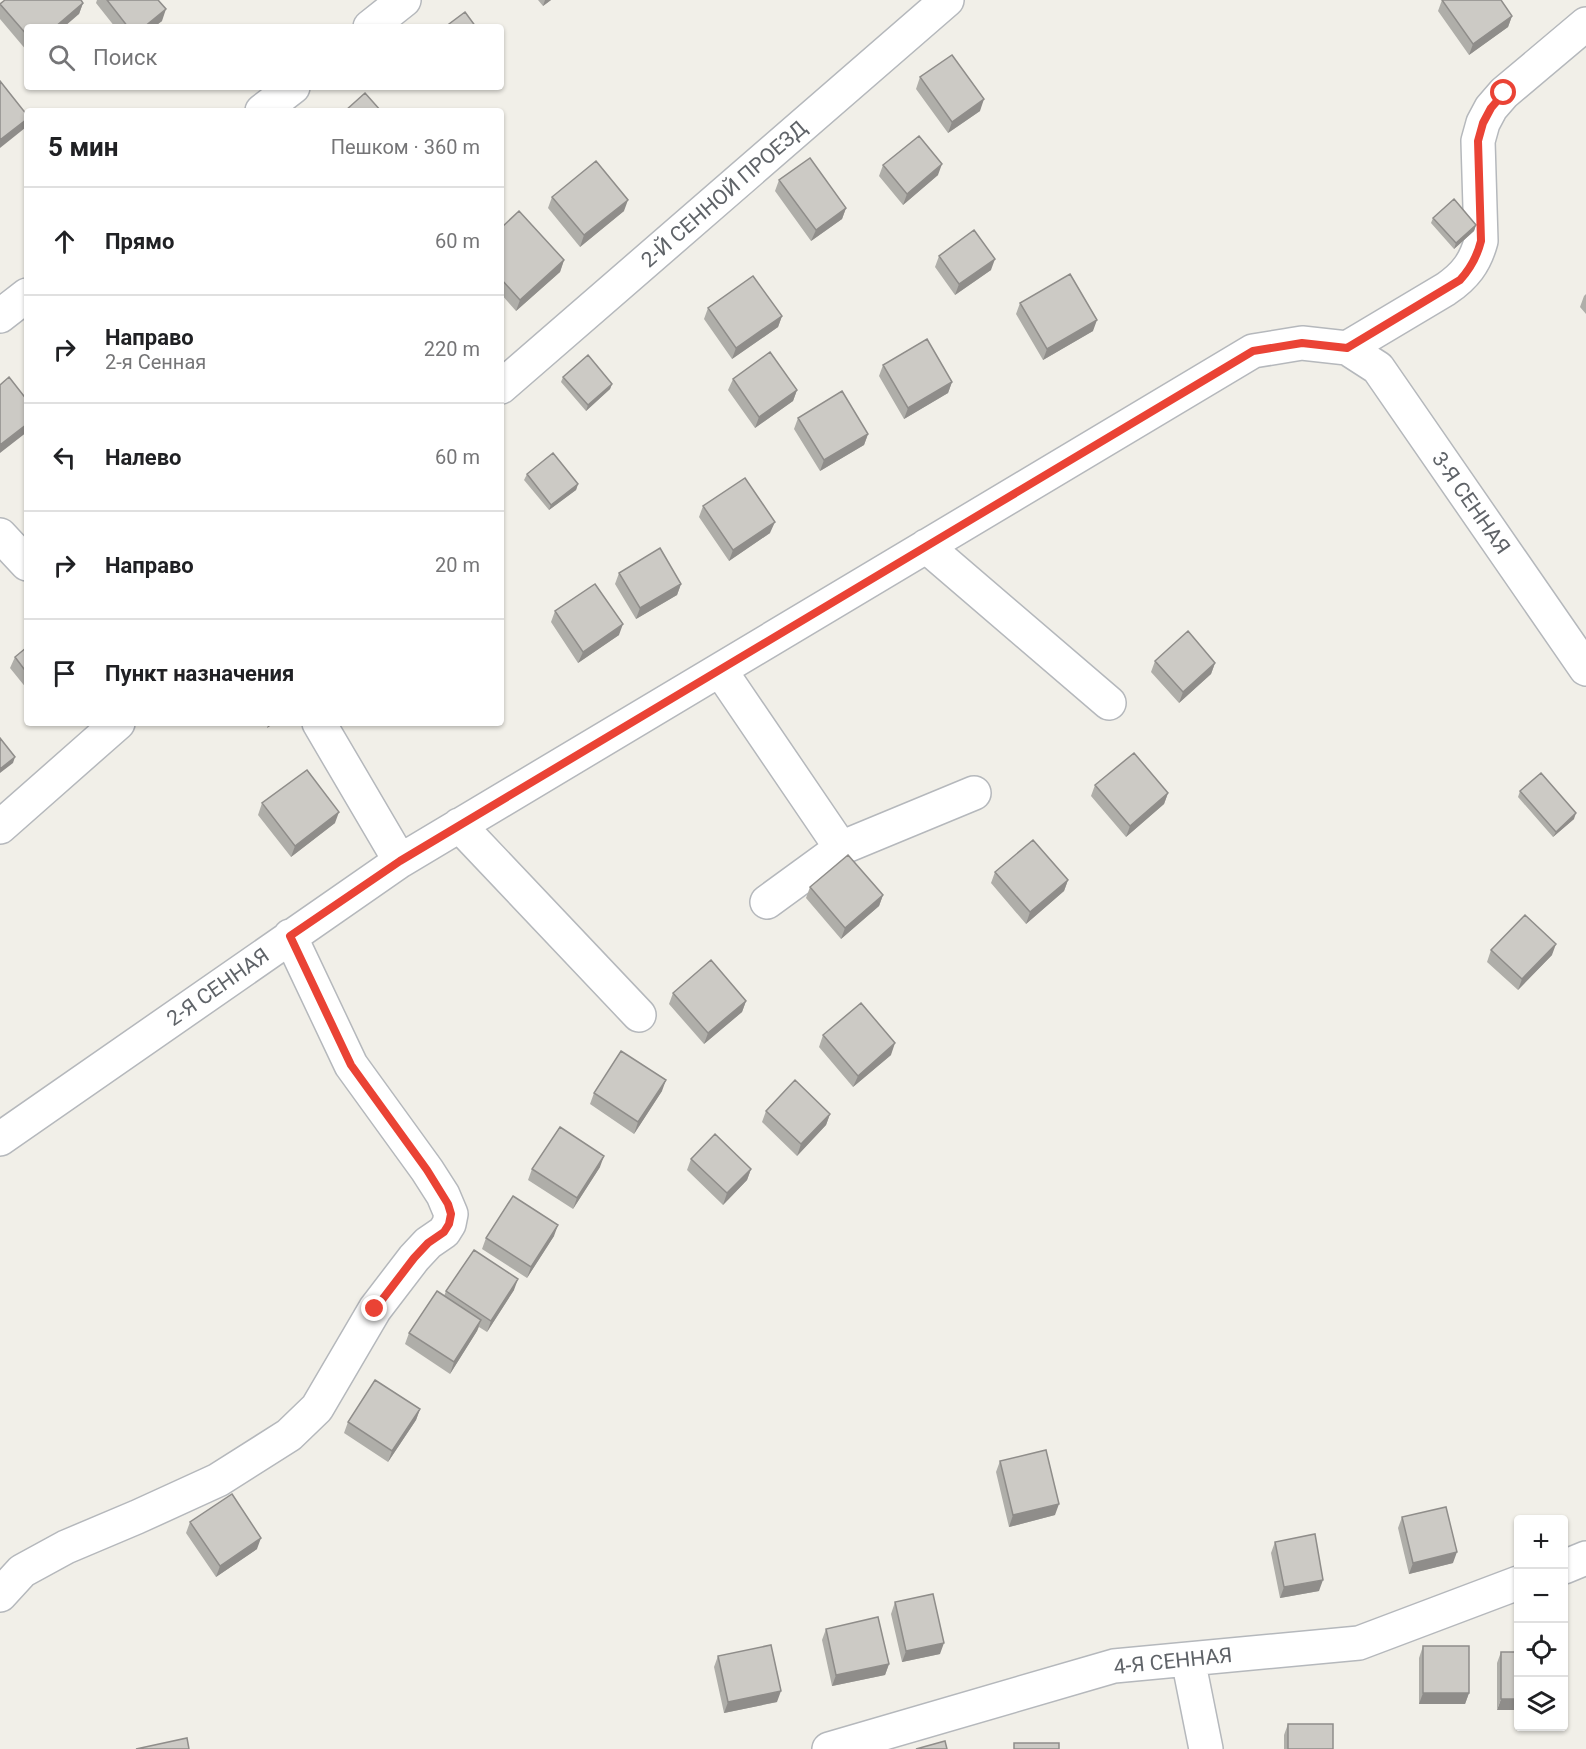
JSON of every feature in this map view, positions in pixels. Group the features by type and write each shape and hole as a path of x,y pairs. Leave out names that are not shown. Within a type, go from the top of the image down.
{"street":[{"path":"374,24 404,0"},
{"name":"2-Й СЕННОЙ ПРОЕЗД","path":"504,384 947,0"},
{"path":"1347,348 1446,289 1460,280 1469,270 1477,256 1481,241 1478,141 1483,123 1491,108 1504,93 1586,24"},
{"path":"266,108 289,90"},
{"path":"0,316 24,297"},
{"name":"2-Я СЕННАЯ","path":"0,1138 400,861 1253,351 1302,343 1347,348"},
{"name":"3-Я СЕННАЯ","path":"1347,348 1378,368 1586,669"},
{"path":"0,535 24,561"},
{"path":"926,546 1109,703"},
{"path":"720,670 841,848"},
{"path":"0,827 115,726"},
{"path":"321,726 400,861"},
{"path":"767,902 841,848 974,793"},
{"path":"459,825 639,1015"},
{"path":"0,1595 22,1571 66,1547 218,1480 289,1435 317,1408 375,1309 414,1258 428,1243 444,1232 449,1224 451,1214 443,1195 351,1065 290,936"},
{"path":"1568,1564 1586,1558"},
{"name":"4-Я СЕННАЯ","path":"829,1749 1114,1666 1359,1643 1514,1585"},
{"path":"1188,1659 1206,1749"}],"building":[{"path":"5,0 81,0 83,3 58,24 24,24 24,32 0,4"},
{"path":"107,0 158,0 166,9 148,24 126,24"},
{"path":"1442,0 1501,0 1512,16 1473,44"},
{"path":"465,12 474,24 449,24"},
{"path":"952,55 984,99 952,122 920,77"},
{"path":"0,81 24,111 24,121 0,140"},
{"path":"365,93 378,108 348,108"},
{"path":"919,136 942,164 907,194 883,165"},
{"path":"810,158 846,208 816,230 779,180"},
{"path":"596,161 628,200 584,235 552,197"},
{"path":"1454,199 1476,225 1456,243 1433,218"},
{"path":"519,211 564,260 520,300 504,282 504,225"},
{"path":"974,230 995,259 959,284 939,256"},
{"path":"1070,274 1097,320 1047,349 1020,303"},
{"path":"753,276 782,316 736,348 708,308"},
{"path":"927,339 952,382 908,408 883,365"},
{"path":"770,352 797,390 759,417 733,379"},
{"path":"588,355 612,384 588,405 563,377"},
{"path":"9,377 24,396 24,426 0,445 0,385"},
{"path":"842,391 868,434 824,460 798,418"},
{"path":"553,453 578,484 551,505 527,474"},
{"path":"745,478 775,522 733,550 703,506"},
{"path":"660,548 681,584 640,608 619,573"},
{"path":"595,584 623,624 583,652 555,611"},
{"path":"1188,631 1215,663 1183,692 1155,661"},
{"path":"24,650 24,669 15,657"},
{"path":"0,738 15,757 0,769"},
{"path":"1134,753 1168,793 1130,826 1095,785"},
{"path":"307,770 339,812 295,846 262,803"},
{"path":"1541,773 1576,813 1556,832 1520,791"},
{"path":"1033,840 1068,880 1030,912 995,872"},
{"path":"848,855 883,895 845,928 810,887"},
{"path":"1525,915 1556,944 1522,979 1491,950"},
{"path":"711,960 746,1001 708,1033 673,993"},
{"path":"861,1003 895,1043 858,1076 823,1035"},
{"path":"621,1051 666,1080 638,1122 594,1093"},
{"path":"795,1080 830,1114 801,1144 766,1111"},
{"path":"560,1127 604,1156 577,1198 532,1169"},
{"path":"715,1134 751,1169 727,1193 691,1159"},
{"path":"513,1196 558,1225 531,1267 486,1238"},
{"path":"474,1250 518,1279 491,1321 446,1291"},
{"path":"437,1291 481,1320 454,1362 409,1333"},
{"path":"375,1380 420,1409 392,1451 348,1422"},
{"path":"1046,1450 1059,1504 1013,1515 1000,1461"},
{"path":"232,1494 261,1538 220,1566 190,1522"},
{"path":"1446,1507 1457,1552 1413,1563 1402,1517"},
{"path":"1315,1534 1323,1580 1284,1587 1275,1542"},
{"path":"933,1594 944,1643 906,1651 895,1602"},
{"path":"878,1617 889,1664 836,1675 826,1629"},
{"path":"771,1645 781,1691 728,1702 718,1656"},
{"path":"1423,1646 1469,1646 1469,1693 1423,1693"},
{"path":"1501,1652 1514,1652 1514,1699 1501,1699"},
{"path":"1288,1724 1333,1724 1333,1749 1288,1749"},
{"path":"187,1738 189,1749 136,1749"},
{"path":"945,1741 947,1749 916,1749"},
{"path":"1014,1743 1059,1743 1059,1749 1014,1749"}],"route":[{"path":"375,1309 414,1258 428,1243 444,1232 451,1214 448,1204 427,1170 351,1065 290,936 400,861 1253,351 1302,343 1347,348 1460,280 1477,256 1481,241 1478,141 1483,123 1491,108 1504,93"}]}
